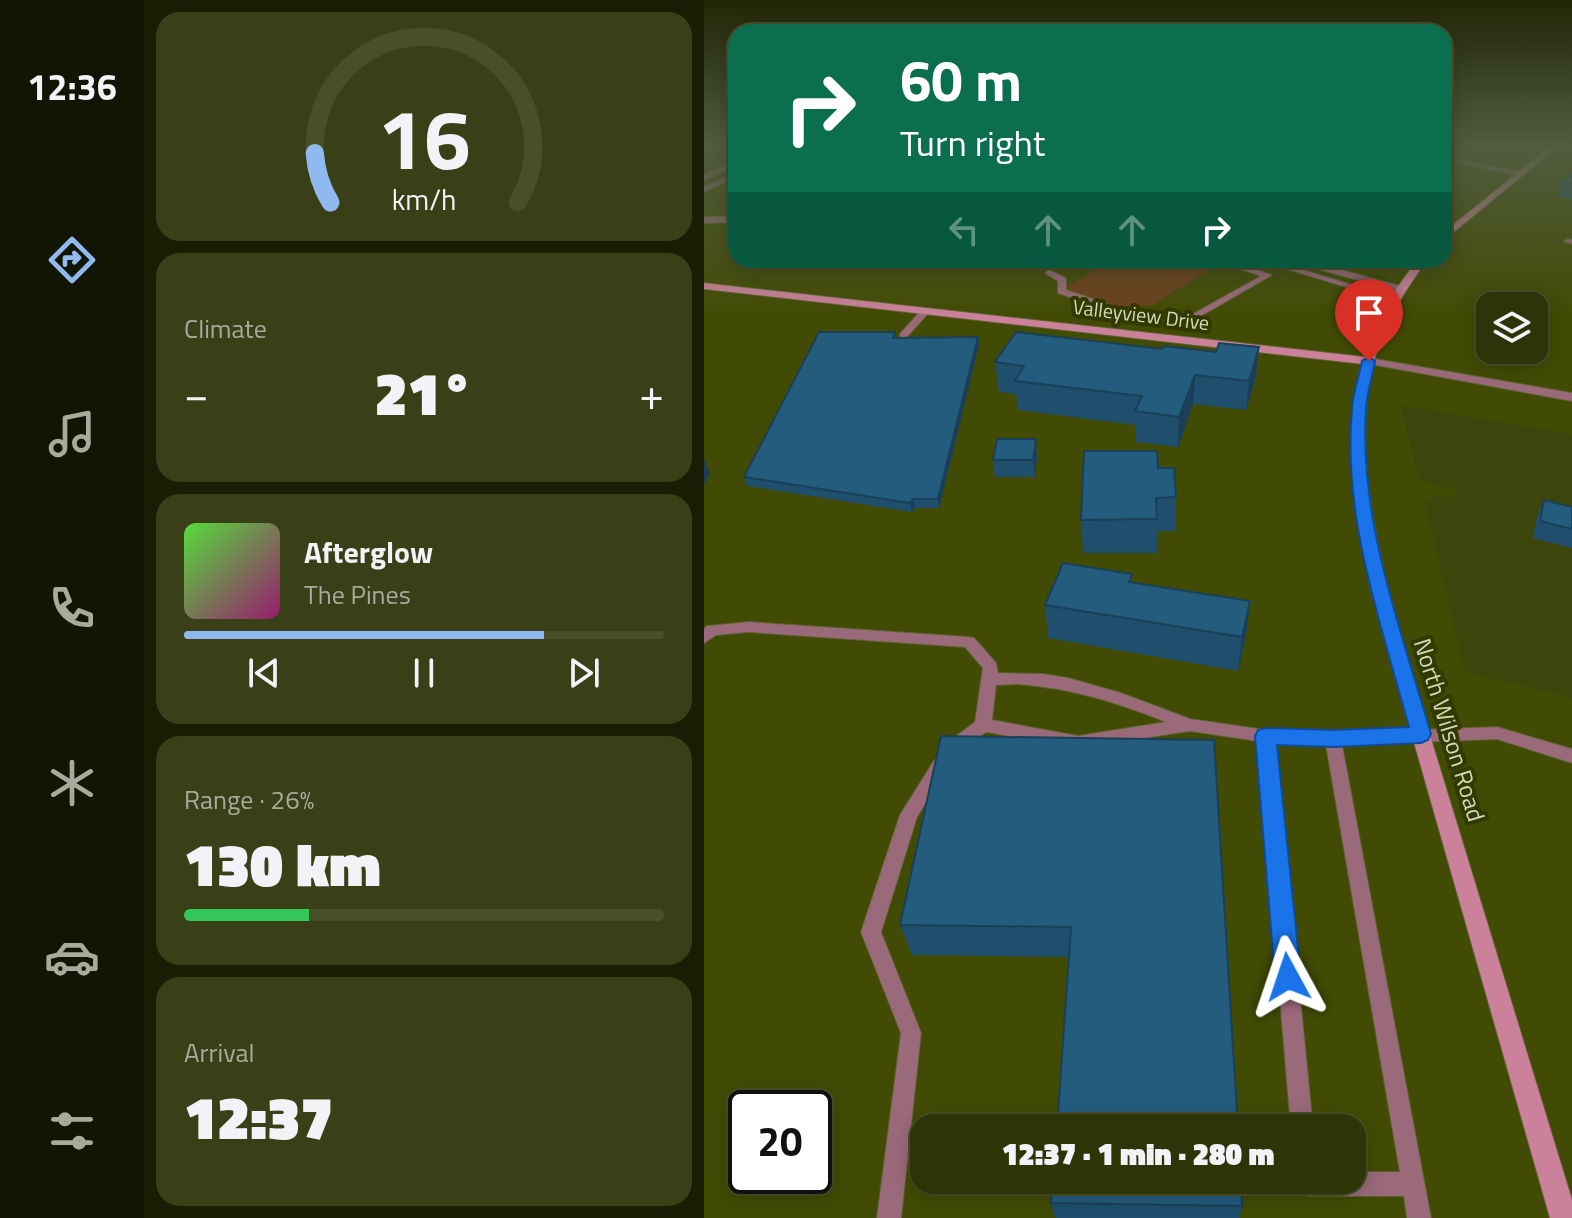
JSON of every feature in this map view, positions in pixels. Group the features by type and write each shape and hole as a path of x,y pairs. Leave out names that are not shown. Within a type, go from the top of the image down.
{"main road":[{"path":"1452,230 1486,202"},
{"name":"North Wilson Road","path":"1416,268 1398,294 1369,361 1359,408 1360,484 1369,545 1421,734 1564,1218"},
{"name":"Valleyview Drive","path":"704,286 1369,361"}],"street":[{"path":"704,220 728,219"},
{"name":"Valleyview Drive","path":"1369,361 1572,397"}],"lane":[{"path":"1245,268 1268,275"},
{"path":"1049,273 1063,280 1061,291 1127,314 1185,322 1278,268"},
{"path":"1289,268 1398,294"},
{"path":"1318,268 1398,294"},
{"path":"903,336 926,310"},
{"path":"704,638 712,630 749,627 969,642 991,667 983,725 949,750 909,815 871,932 911,1033 889,1218"},
{"path":"989,679 1027,677 1107,692 1190,725 1266,736 1333,739 1497,733 1572,756"},
{"path":"983,725 1078,742 1190,725"},
{"path":"1266,736 1301,1114"},
{"path":"1333,739 1419,1218"},
{"path":"1366,1184 1414,1184"}],"shaded area":[{"path":"704,202 728,202 728,268 1452,268 1452,202 1572,202 1572,434 1401,405 1419,479 1435,486 1456,488 1457,498 1436,496 1424,502 1466,672 1572,698 1572,1218 704,1218"},
{"path":"1100,268 1212,268 1153,305 1117,307 1067,290 1067,286"}],"building":[{"path":"819,332 895,332 893,338 978,337 938,499 913,499 910,503 744,477"},
{"path":"1016,332 1162,349 1164,346 1216,352 1219,343 1259,347 1249,381 1195,375 1179,417 1135,411 1142,396 1015,381 1024,366 995,362"},
{"path":"997,439 1036,439 1033,460 993,460"},
{"path":"1084,451 1157,451 1158,468 1174,468 1176,497 1156,498 1157,519 1081,520"},
{"path":"1544,500 1572,507 1572,529 1540,521"},
{"path":"1063,563 1132,574 1129,582 1250,601 1242,637 1045,605"},
{"path":"941,736 1214,740 1237,1114 1058,1114 1071,927 900,925"},
{"path":"1052,1194 1242,1194 1242,1206 1051,1203"}],"route":[{"path":"1288,977 1266,736 1333,739 1421,734 1369,545 1360,484 1359,408 1369,361"}]}
